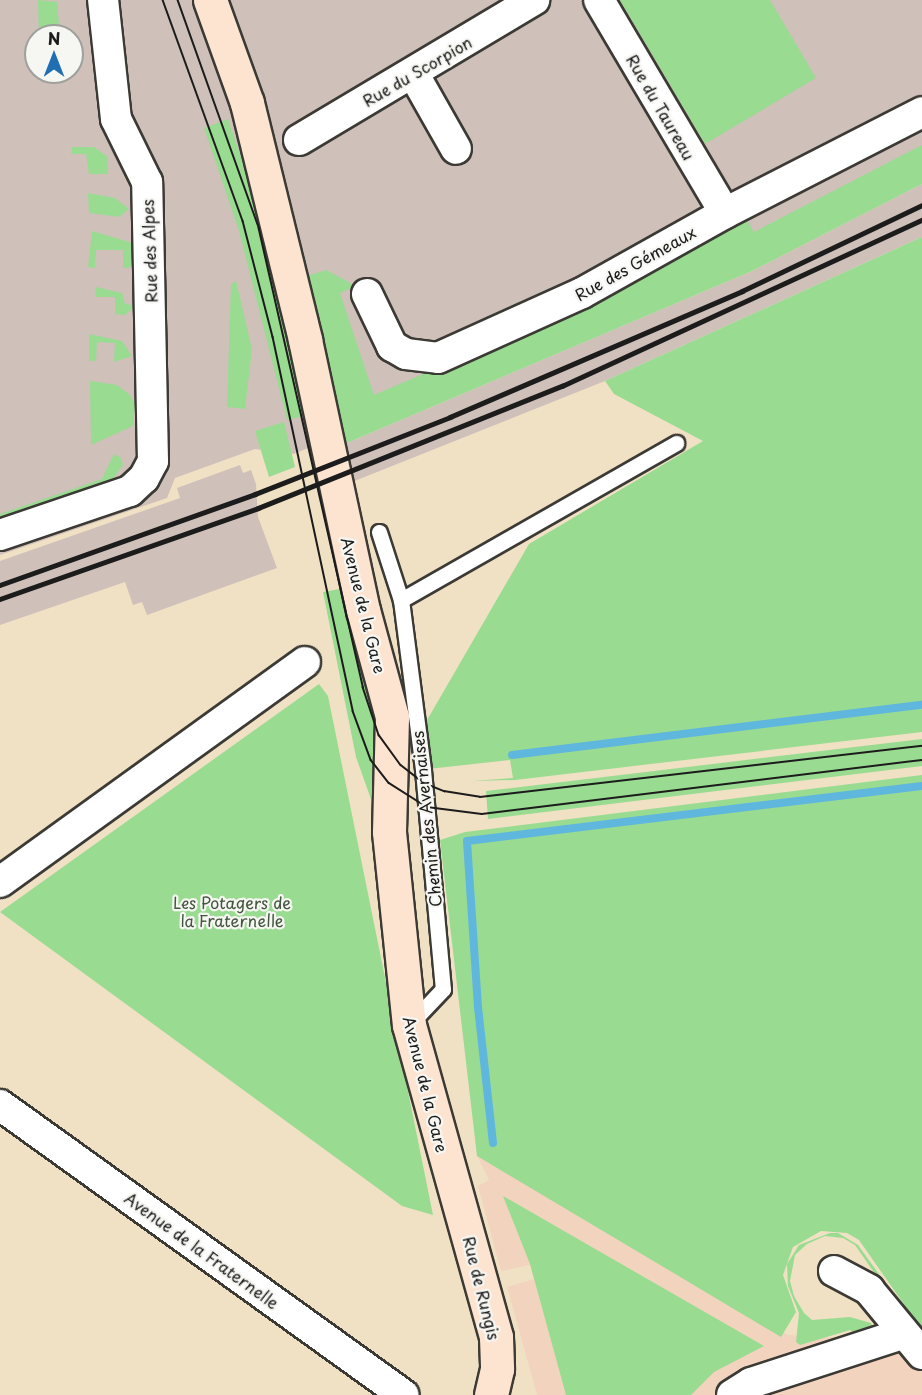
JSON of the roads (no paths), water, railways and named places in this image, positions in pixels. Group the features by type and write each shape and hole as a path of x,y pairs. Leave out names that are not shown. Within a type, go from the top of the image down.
{"main road":[{"name":"Avenue de la Gare","path":"210,0 248,103 305,340 363,610 392,717 389,832 409,1025 463,1218"},
{"name":"Rue de Rungis","path":"463,1218 496,1336 497,1369 491,1395"}],"street":[{"name":"Rue des Alpes","path":"0,536 130,491 144,478 153,461 147,182 116,119 103,0"},
{"name":"Rue du Scorpion","path":"300,140 534,0"},
{"name":"Rue du Taureau","path":"599,0 725,213"},
{"path":"413,73 456,149"},
{"name":"Rue des Gémeaux","path":"368,294 392,346 406,354 438,358 582,293 725,213 922,112"},
{"path":"0,882 305,662"},
{"name":"Avenue de la Fraternelle","path":"0,1105 404,1395"},
{"path":"732,1395 751,1383 912,1344 869,1290 834,1271"}],"lane":[{"path":"401,600 676,442"},
{"name":"Chemin des Avernaises","path":"380,532 401,600 423,770 442,988 409,1025"}],"waterway":[{"path":"512,755 922,705"},
{"path":"493,1143 478,1007 467,841 922,786"}],"tram line":[{"path":"163,0 243,221 273,337 353,711 371,760 389,783 427,807 482,814 922,760"},
{"path":"178,0 259,228 363,687 379,735 401,765 424,783 444,791 480,797 922,746"}],"railway":[{"path":"0,585 255,494 450,417 742,291 922,205"},
{"path":"0,599 258,508 562,386 922,220"}],"park label":[{"name":"Les Potagers de la Fraternelle","path":"232,911"}]}
